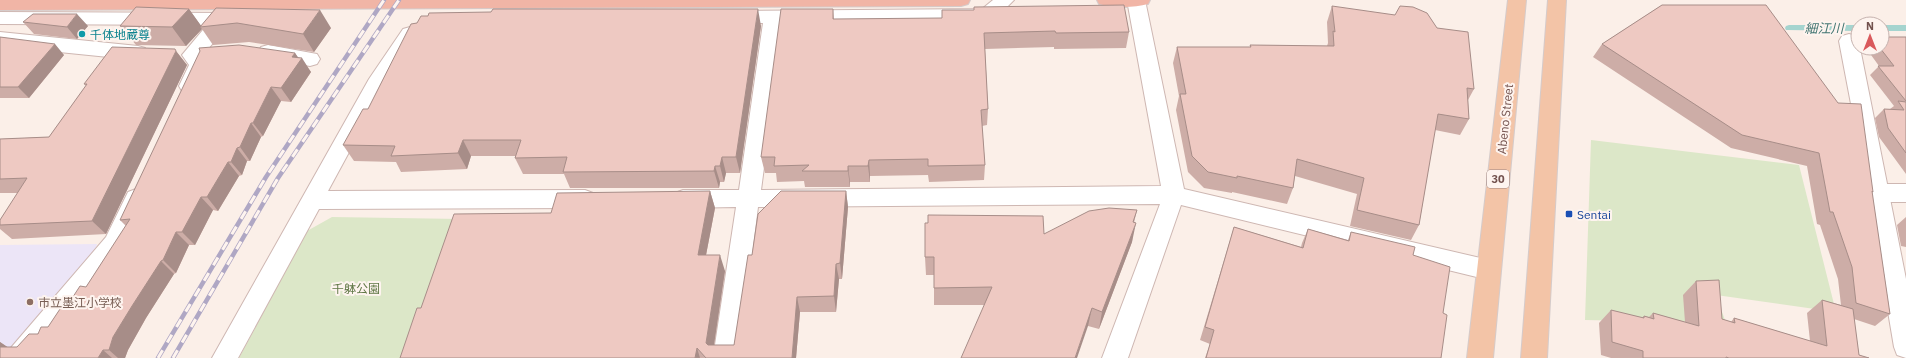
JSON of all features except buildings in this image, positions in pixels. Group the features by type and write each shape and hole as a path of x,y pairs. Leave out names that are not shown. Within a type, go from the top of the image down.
{"highway":[{"path":"0,4 961,0"},
{"path":"1106,0 1141,0"}],"main road":[{"name":"Abeno Street","path":"1480,358 1517,0"},
{"path":"1534,358 1557,0"}],"street":[{"path":"225,358 380,79 411,32 426,18 987,15 1005,0"},
{"path":"1114,358 1174,195 1136,0"},
{"path":"726,358 774,16"},
{"path":"0,18 326,19"},
{"path":"192,55 223,18"},
{"path":"0,40 126,53 192,55 221,52"},
{"path":"1849,42 1879,193 1906,347"},
{"path":"249,50 310,59"},
{"path":"179,107 199,64 192,55"},
{"path":"18,358 116,243 146,179"},
{"path":"1879,193 1906,193"},
{"path":"660,199 1174,195 1489,270"},
{"path":"312,200 605,199"}],"shaded area":[{"name":"市立墨江小学校","path":"97,244 93,258 36,330 0,358 0,245"}],"green space":[{"path":"1591,140 1799,165 1836,312 1716,295 1726,323 1585,320"},
{"name":"千躰公園","path":"332,217 461,219 412,358 239,358 307,231"}],"waterway":[{"name":"細江川","path":"1789,28 1850,28"},
{"name":"細江川","path":"1890,28 1906,28"}],"railway":[{"path":"158,358 266,177 384,0"},
{"path":"173,358 278,178 399,0"}],"place":[{"name":"千体地蔵尊","path":"82,34"},
{"name":"Sentai","path":"1569,214"},
{"name":"市立墨江小学校","path":"30,302"}]}
